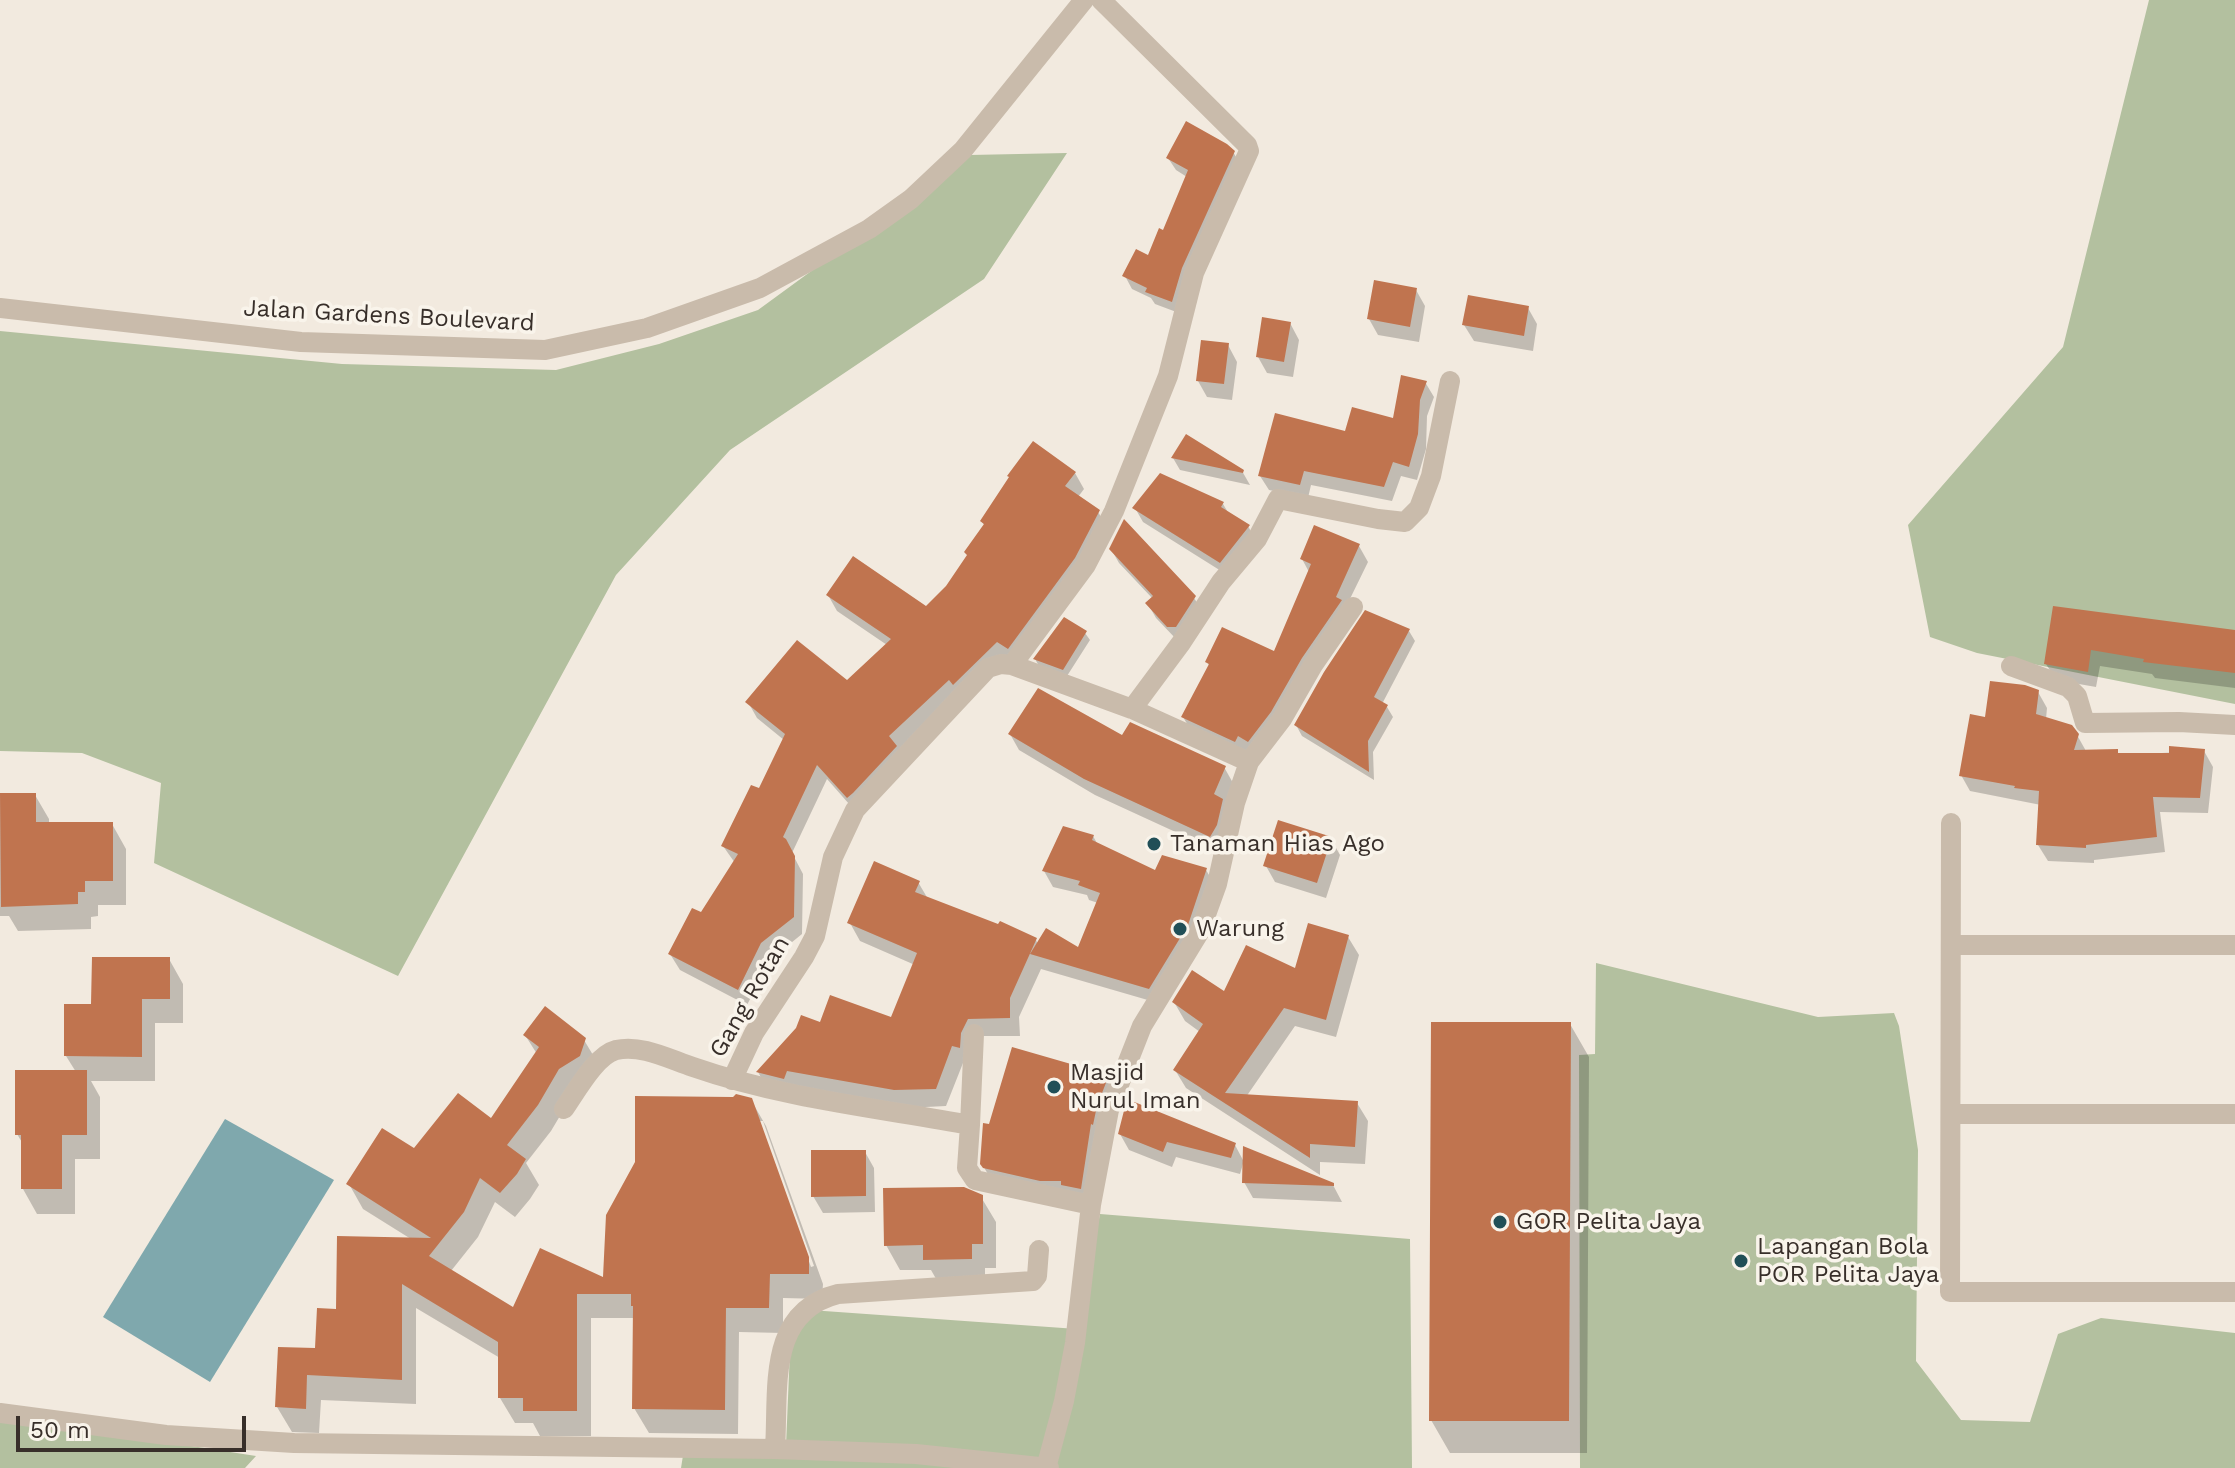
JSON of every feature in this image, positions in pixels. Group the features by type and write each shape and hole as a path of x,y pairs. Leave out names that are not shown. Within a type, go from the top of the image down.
{"street":[{"name":"Jalan Gardens Boulevard","path":"0,308 301,342 530,350 545,350 647,328 760,288 869,229 911,199 963,150 1084,0"},
{"path":"1101,0 1247,145 1249,151 1194,273 1168,376 1114,511 1086,565 1012,665 1132,709 1249,762"},
{"path":"1132,709 1221,582 1257,539 1278,499 1405,522 1419,508 1431,476 1450,381"},
{"path":"0,1413 166,1435 294,1443 775,1449 916,1454 1047,1467 1075,1343 1091,1205 1109,1110 1142,1026 1200,931 1217,884 1235,803 1249,762 1282,719 1313,665 1353,607"},
{"name":"Gang Rotan","path":"970,1125 830,1102 732,1080 754,1033 815,936 833,857 855,810 988,668 1012,665"},
{"path":"2011,666 2068,687 2079,700 2085,723 2235,725"},
{"path":"1951,823 1950,1292 2235,1292"},
{"path":"1951,945 2235,945"},
{"path":"974,1034 967,1168 975,1180 1091,1205"},
{"path":"564,1109 606,1053 621,1049 639,1049 732,1080"},
{"path":"1951,1114 2235,1114"},
{"path":"775,1449 781,1351 796,1318 805,1307 838,1294 1033,1281 1037,1276 1039,1250"}],"green space":[{"path":"2149,0 2235,0 2235,704 1977,653 1930,637 1908,525 2063,347"},
{"path":"1067,153 984,279 730,450 616,575 398,976 154,863 161,783 82,753 0,751 0,331 342,364 556,370 659,344 758,310 970,155"},
{"name":"Lapangan Bola POR Pelita Jaya","path":"1596,963 1818,1017 1894,1013 1899,1026 1918,1150 1916,1361 1961,1420 2030,1422 2058,1334 2101,1318 2235,1333 2235,1468 1580,1468 1579,1055 1595,1054"},
{"path":"1100,1214 1410,1239 1412,1468 681,1468 685,1443 786,1446 790,1350 810,1310 1077,1329"},
{"path":"0,1416 256,1456 245,1468 0,1468"}],"water":[{"path":"225,1119 334,1180 210,1382 103,1317"}],"building":[{"path":"1186,121 1235,151 1182,268 1172,302 1145,292 1147,288 1122,276 1136,249 1148,255 1159,228 1163,230 1188,170 1166,158"},
{"path":"1374,280 1417,288 1410,327 1367,319"},
{"path":"1468,295 1529,306 1524,336 1462,325"},
{"path":"1262,317 1291,322 1284,362 1256,357"},
{"path":"1201,340 1229,343 1224,384 1196,381"},
{"path":"1401,375 1427,381 1420,400 1418,434 1409,467 1393,462 1384,487 1304,471 1300,485 1258,476 1275,413 1345,431 1352,407 1393,418"},
{"path":"1186,434 1244,470 1243,473 1171,458"},
{"path":"1033,441 1076,472 1065,486 1100,510 1075,558 1008,649 997,642 953,685 949,680 889,736 897,746 847,798 817,765 783,837 795,856 794,917 761,943 738,990 668,954 692,908 701,912 738,854 721,846 751,785 759,788 785,734 745,702 797,640 847,680 891,639 826,595 853,556 926,606 946,586 967,555 964,552 984,524 980,521"},
{"path":"1160,473 1224,502 1221,507 1250,525 1220,563 1132,508"},
{"path":"1124,519 1196,596 1176,627 1167,627 1145,603 1153,596 1109,549"},
{"path":"1314,525 1360,544 1336,597 1342,600 1302,658 1271,712 1248,742 1238,736 1235,742 1181,717 1209,664 1205,662 1222,627 1274,651 1311,564 1300,559"},
{"path":"2053,606 2235,630 2235,673 2143,662 2144,659 2091,650 2088,672 2044,664"},
{"path":"1365,610 1410,629 1374,697 1388,705 1368,741 1369,772 1294,725"},
{"path":"1064,617 1087,631 1063,670 1033,659"},
{"path":"1990,681 2039,690 2036,714 2072,725 2079,734 2074,750 2169,753 2169,746 2205,749 2200,798 2153,797 2157,837 2086,845 2086,848 2036,845 2039,791 1959,776 1970,714 1985,717"},
{"path":"1038,688 1122,735 1130,722 1226,766 1214,794 1223,799 1217,825 1210,837 1084,779 1008,734"},
{"path":"0,793 36,793 36,822 113,822 113,881 85,881 85,892 78,892 78,904 1,907"},
{"path":"1278,820 1332,837 1317,883 1263,866"},
{"path":"1063,826 1094,835 1092,840 1155,870 1162,855 1207,868 1188,925 1149,989 1030,954 1046,928 1078,947 1100,893 1078,885 1080,881 1042,871"},
{"path":"874,861 920,881 915,892 998,924 1000,921 1037,938 1010,998 1010,1018 968,1019 961,1033 960,1048 952,1046 936,1089 894,1090 787,1071 784,1079 756,1072 796,1028 801,1015 820,1022 830,995 891,1017 917,953 847,923"},
{"path":"1308,923 1349,935 1326,1020 1284,1008 1225,1093 1358,1101 1355,1147 1310,1144 1310,1158 1173,1070 1203,1024 1172,1002 1192,970 1224,991 1246,945 1295,968"},
{"path":"92,957 170,957 170,999 142,999 142,1057 64,1056 64,1004 91,1004"},
{"path":"545,1006 586,1038 580,1056 559,1069 538,1105 507,1145 526,1159 517,1174 500,1193 480,1178 464,1212 429,1256 513,1307 540,1248 603,1277 606,1215 635,1162 635,1096 733,1097 736,1094 752,1098 809,1257 809,1274 770,1274 769,1308 726,1308 725,1410 632,1409 631,1294 577,1294 577,1411 523,1411 523,1398 498,1398 498,1342 402,1284 402,1380 307,1375 306,1409 275,1407 278,1347 315,1348 317,1308 336,1309 337,1236 431,1238 346,1184 382,1128 414,1148 458,1093 491,1118 539,1047 523,1035"},
{"name":"GOR Pelita Jaya","path":"1431,1022 1571,1022 1569,1421 1429,1421"},
{"path":"1012,1047 1109,1075 1091,1124 1081,1189 1061,1185 1061,1181 1040,1181 983,1168 980,1164 983,1123 989,1124"},
{"path":"15,1070 87,1070 87,1135 62,1135 62,1189 21,1189 21,1135 15,1135"},
{"path":"1127,1099 1236,1143 1231,1158 1167,1142 1163,1152 1118,1134"},
{"path":"1243,1146 1334,1183 1334,1186 1242,1183"},
{"path":"811,1150 866,1150 866,1196 811,1197"},
{"path":"964,1187 983,1195 983,1244 972,1244 972,1259 923,1260 923,1245 884,1246 883,1188"}],"place":[{"name":"Tanaman Hias Ago","path":"1154,844"},
{"name":"Warung","path":"1180,929"},
{"name":"Masjid Nurul Iman","path":"1054,1087"},
{"name":"GOR Pelita Jaya","path":"1500,1222"},
{"name":"Lapangan Bola POR Pelita Jaya","path":"1741,1261"}]}
